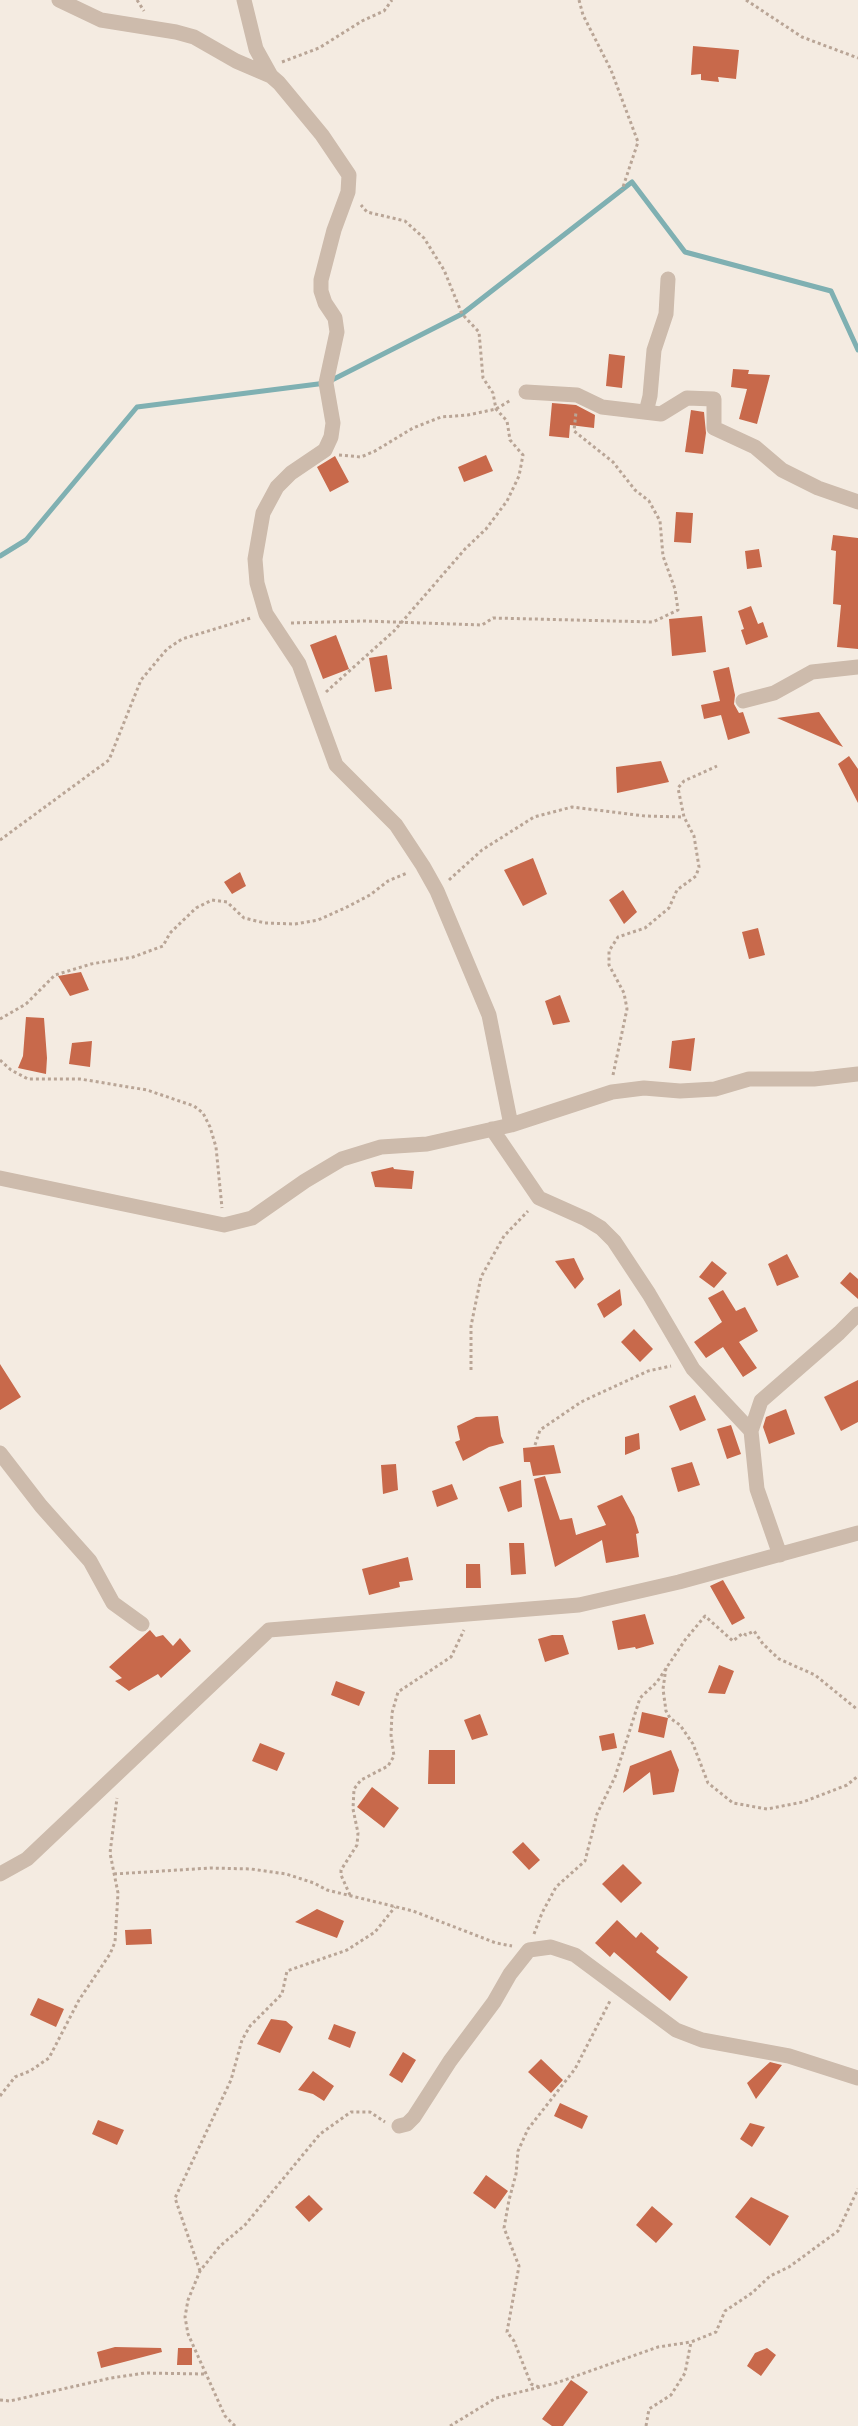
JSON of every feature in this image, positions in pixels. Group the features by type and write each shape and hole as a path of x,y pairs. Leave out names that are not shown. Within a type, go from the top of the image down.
{"street":[{"path":"59,0 101,20 194,37 250,68 268,72"},
{"path":"244,0 256,49 268,72 322,135 349,175 348,192 334,230 321,280 321,291 325,303 335,318 337,332 326,383 333,423 331,437 325,450 291,473 277,487 263,513 255,559 257,583 270,620 299,664 336,765 396,825 437,891 489,1015 511,1125"},
{"path":"646,412 654,350 666,314 668,279"},
{"path":"526,392 577,395 602,407 661,414 687,398 714,399 714,428 755,447 782,470 818,488 858,502"},
{"path":"743,701 774,693 812,672 858,667"},
{"path":"0,1178 224,1225 252,1218 305,1181 342,1159 381,1147 427,1144 511,1125 612,1092 644,1088 680,1091 715,1089 749,1079 814,1079 858,1074"},
{"path":"492,1129 539,1198 586,1219 601,1228 614,1240 693,1369 751,1431"},
{"path":"780,1555 757,1489 751,1431 761,1401 858,1314"},
{"path":"0,1453 41,1506 90,1562 113,1603 142,1624"},
{"path":"0,1874 27,1858 269,1630 579,1605 679,1582 858,1533"},
{"path":"399,2127 407,2124 414,2117 450,2061 529,1950 551,1947 575,1955 676,2030 702,2040 789,2056 858,2078"}],"path":[{"path":"268,72 319,48 362,21 384,11 392,0"},
{"path":"579,0 583,15 611,70 638,142 622,190"},
{"path":"746,0 802,38 858,58"},
{"path":"313,703 403,621 465,549 486,529 507,501 519,476 523,455 510,440 507,421 496,409 493,393 483,378 479,332 462,314 444,270 424,238 405,221 367,212 348,192"},
{"path":"325,450 345,457 361,457 413,428 441,417 468,415 496,409 526,392"},
{"path":"0,840 95,768 109,760 141,680 167,650 182,639 270,620 291,623 403,621 482,625 493,618 653,622 678,610 675,589 663,556 660,521 649,501 635,490 613,462 574,431 577,395"},
{"path":"612,1092 613,1069 627,1009 624,993 609,965 609,951 618,937 645,928 669,908 675,900 677,890 696,876 699,867 694,837 684,817 678,788 684,782 717,766"},
{"path":"437,891 482,850 534,816 572,807 645,816 684,817"},
{"path":"0,1019 26,1004 55,975 91,964 133,957 163,946 170,933 196,908 212,900 227,902 244,918 265,923 296,924 318,920 345,908 370,895 388,881 423,866"},
{"path":"0,1060 11,1070 28,1079 80,1079 147,1090 194,1106 203,1113 216,1147 224,1225"},
{"path":"471,1370 471,1326 481,1277 504,1236 539,1198"},
{"path":"535,1445 540,1430 581,1402 648,1371 671,1366 693,1369"},
{"path":"350,1895 343,1882 341,1870 357,1845 354,1789 361,1780 388,1766 394,1756 392,1724 398,1692 451,1657 472,1614"},
{"path":"114,1874 210,1868 251,1869 286,1874 327,1890 434,1919 496,1943 529,1950 542,1913 556,1887 585,1861 597,1814 615,1777 640,1698 657,1682 666,1666 705,1616 733,1641 743,1633 746,1635 754,1631 763,1644 779,1659 815,1675 858,1710"},
{"path":"666,1666 663,1689 666,1711 670,1718 680,1725 693,1744 708,1783 733,1803 767,1809 802,1802 847,1785 858,1776"},
{"path":"0,2096 15,2077 30,2071 49,2058 79,2000 110,1954 115,1942 118,1893 110,1853 120,1770"},
{"path":"200,2271 175,2198 231,2080 242,2040 255,2021 282,1994 287,1971 347,1950 375,1932 395,1907"},
{"path":"539,2387 531,2384 514,2341 507,2332 519,2266 504,2228 508,2200 516,2174 518,2151 528,2129 575,2069 617,1988"},
{"path":"235,2426 225,2416 204,2374 188,2334 185,2317 188,2300 200,2271 220,2246 245,2225 320,2134 340,2119 351,2112 370,2112 387,2123 399,2127"},
{"path":"450,2426 496,2398 609,2366 626,2357 658,2347 691,2342 716,2332 725,2311 752,2293 770,2276 789,2267 838,2231 858,2189"},
{"path":"646,2426 649,2409 671,2394 685,2373 691,2342"},
{"path":"0,2400 10,2401 111,2378 145,2373 204,2374"}],"building":[{"path":"693,46 739,50 736,79 718,77 719,82 701,80 701,74 691,75"},
{"path":"609,354 625,356 622,388 606,386"},
{"path":"733,369 749,370 748,374 770,375 757,424 739,419 747,389 731,387"},
{"path":"552,403 576,405 595,415 594,428 570,425 569,438 549,436"},
{"path":"691,410 704,412 706,433 703,454 685,452"},
{"path":"486,455 493,471 464,482 458,467"},
{"path":"335,456 349,482 330,492 317,467"},
{"path":"676,512 693,513 691,543 674,542"},
{"path":"833,535 858,538 858,649 837,647 841,605 833,604 836,551 831,550"},
{"path":"759,549 762,567 747,569 745,551"},
{"path":"751,606 758,624 763,622 768,637 746,645 738,611"},
{"path":"702,616 706,652 672,656 669,619"},
{"path":"336,635 349,669 323,679 310,645"},
{"path":"387,655 392,689 375,692 369,658"},
{"path":"729,667 735,695 734,704 739,713 743,712 750,733 728,740 721,715 704,719 701,705 720,701 713,671"},
{"path":"819,712 843,747 777,718"},
{"path":"849,756 858,769 858,803 838,764"},
{"path":"661,761 669,782 617,793 616,767"},
{"path":"533,858 547,894 523,906 504,870"},
{"path":"240,872 246,886 232,894 224,882"},
{"path":"623,890 637,912 624,924 609,900"},
{"path":"758,928 765,955 749,959 742,932"},
{"path":"81,972 89,990 70,996 58,976"},
{"path":"560,995 570,1022 553,1025 545,1001"},
{"path":"26,1017 44,1018 46,1074 18,1068 23,1056"},
{"path":"695,1038 691,1071 669,1068 672,1041"},
{"path":"92,1041 90,1067 69,1064 72,1043"},
{"path":"393,1167 414,1171 412,1189 375,1187 371,1172"},
{"path":"787,1254 799,1277 777,1286 768,1264"},
{"path":"574,1258 584,1279 575,1289 555,1261"},
{"path":"712,1261 727,1273 714,1288 699,1277"},
{"path":"850,1272 858,1279 858,1299 840,1283"},
{"path":"620,1289 622,1305 604,1318 597,1304"},
{"path":"723,1290 736,1311 745,1307 758,1331 739,1342 757,1368 743,1377 723,1347 706,1358 694,1342 722,1322 708,1298"},
{"path":"634,1329 653,1349 640,1362 621,1342"},
{"path":"0,1364 21,1397 0,1410"},
{"path":"858,1380 858,1422 841,1431 824,1397"},
{"path":"695,1395 706,1420 680,1431 669,1406"},
{"path":"786,1409 795,1434 769,1444 763,1427 766,1417"},
{"path":"498,1416 504,1443 489,1447 463,1461 455,1442 460,1440 457,1426 476,1417"},
{"path":"731,1425 741,1454 727,1459 717,1429"},
{"path":"639,1433 640,1449 625,1455 625,1437"},
{"path":"554,1445 561,1473 533,1476 530,1462 524,1462 523,1448"},
{"path":"692,1462 700,1485 678,1492 671,1468"},
{"path":"396,1464 398,1490 383,1494 381,1465"},
{"path":"545,1476 560,1520 572,1518 576,1535 606,1525 597,1506 622,1495 634,1517 639,1533 636,1534 639,1557 606,1563 602,1540 555,1567 534,1479"},
{"path":"521,1480 522,1507 508,1512 499,1487"},
{"path":"452,1484 458,1499 437,1507 432,1491"},
{"path":"509,1543 524,1543 526,1574 511,1575"},
{"path":"408,1557 413,1580 399,1582 400,1587 369,1595 362,1569"},
{"path":"466,1564 480,1564 481,1588 466,1588"},
{"path":"723,1580 745,1618 732,1625 710,1586"},
{"path":"645,1614 654,1644 636,1649 635,1647 618,1650 612,1621"},
{"path":"150,1630 156,1637 163,1635 173,1646 180,1638 191,1651 161,1678 158,1674 129,1691 115,1681 122,1678 109,1667"},
{"path":"563,1635 569,1654 545,1662 538,1639"},
{"path":"719,1665 734,1671 725,1694 708,1693"},
{"path":"336,1681 365,1692 359,1706 331,1695"},
{"path":"642,1712 668,1718 664,1738 638,1732"},
{"path":"480,1714 488,1735 472,1740 464,1720"},
{"path":"614,1733 617,1748 602,1751 599,1736"},
{"path":"260,1743 285,1753 277,1771 252,1761"},
{"path":"429,1750 455,1750 455,1784 428,1784"},
{"path":"671,1750 679,1770 674,1792 653,1795 650,1772 623,1793 630,1766"},
{"path":"372,1787 399,1808 384,1828 357,1807"},
{"path":"523,1842 540,1860 529,1870 512,1852"},
{"path":"623,1864 642,1883 621,1903 602,1884"},
{"path":"317,1909 344,1921 337,1938 295,1922"},
{"path":"617,1920 636,1938 641,1932 659,1948 656,1952 688,1977 670,2001 614,1952 610,1957 595,1943"},
{"path":"151,1929 152,1944 126,1945 125,1930"},
{"path":"38,1998 64,2009 56,2027 30,2015"},
{"path":"271,2019 286,2021 293,2027 280,2053 257,2044"},
{"path":"334,2024 356,2032 350,2048 328,2039"},
{"path":"403,2052 416,2060 402,2083 389,2075"},
{"path":"541,2059 563,2080 551,2093 528,2072"},
{"path":"770,2062 782,2065 756,2099 747,2083"},
{"path":"313,2071 334,2086 324,2101 313,2094 298,2090"},
{"path":"560,2103 588,2116 582,2129 554,2116"},
{"path":"98,2120 124,2130 117,2145 92,2134"},
{"path":"750,2123 765,2127 752,2147 740,2139"},
{"path":"486,2175 508,2191 495,2209 473,2193"},
{"path":"309,2195 323,2209 309,2222 295,2207"},
{"path":"751,2197 789,2216 770,2246 735,2217"},
{"path":"652,2206 673,2224 656,2243 636,2225"},
{"path":"115,2347 161,2348 162,2352 101,2368 97,2352"},
{"path":"178,2348 192,2348 192,2365 177,2365"},
{"path":"767,2348 776,2355 761,2376 747,2366 755,2353"},
{"path":"571,2380 588,2392 563,2426 552,2426 542,2419"}],"waterway":[{"path":"0,556 26,540 137,407 326,383 462,314 632,182 685,252 831,291 858,350"}]}
